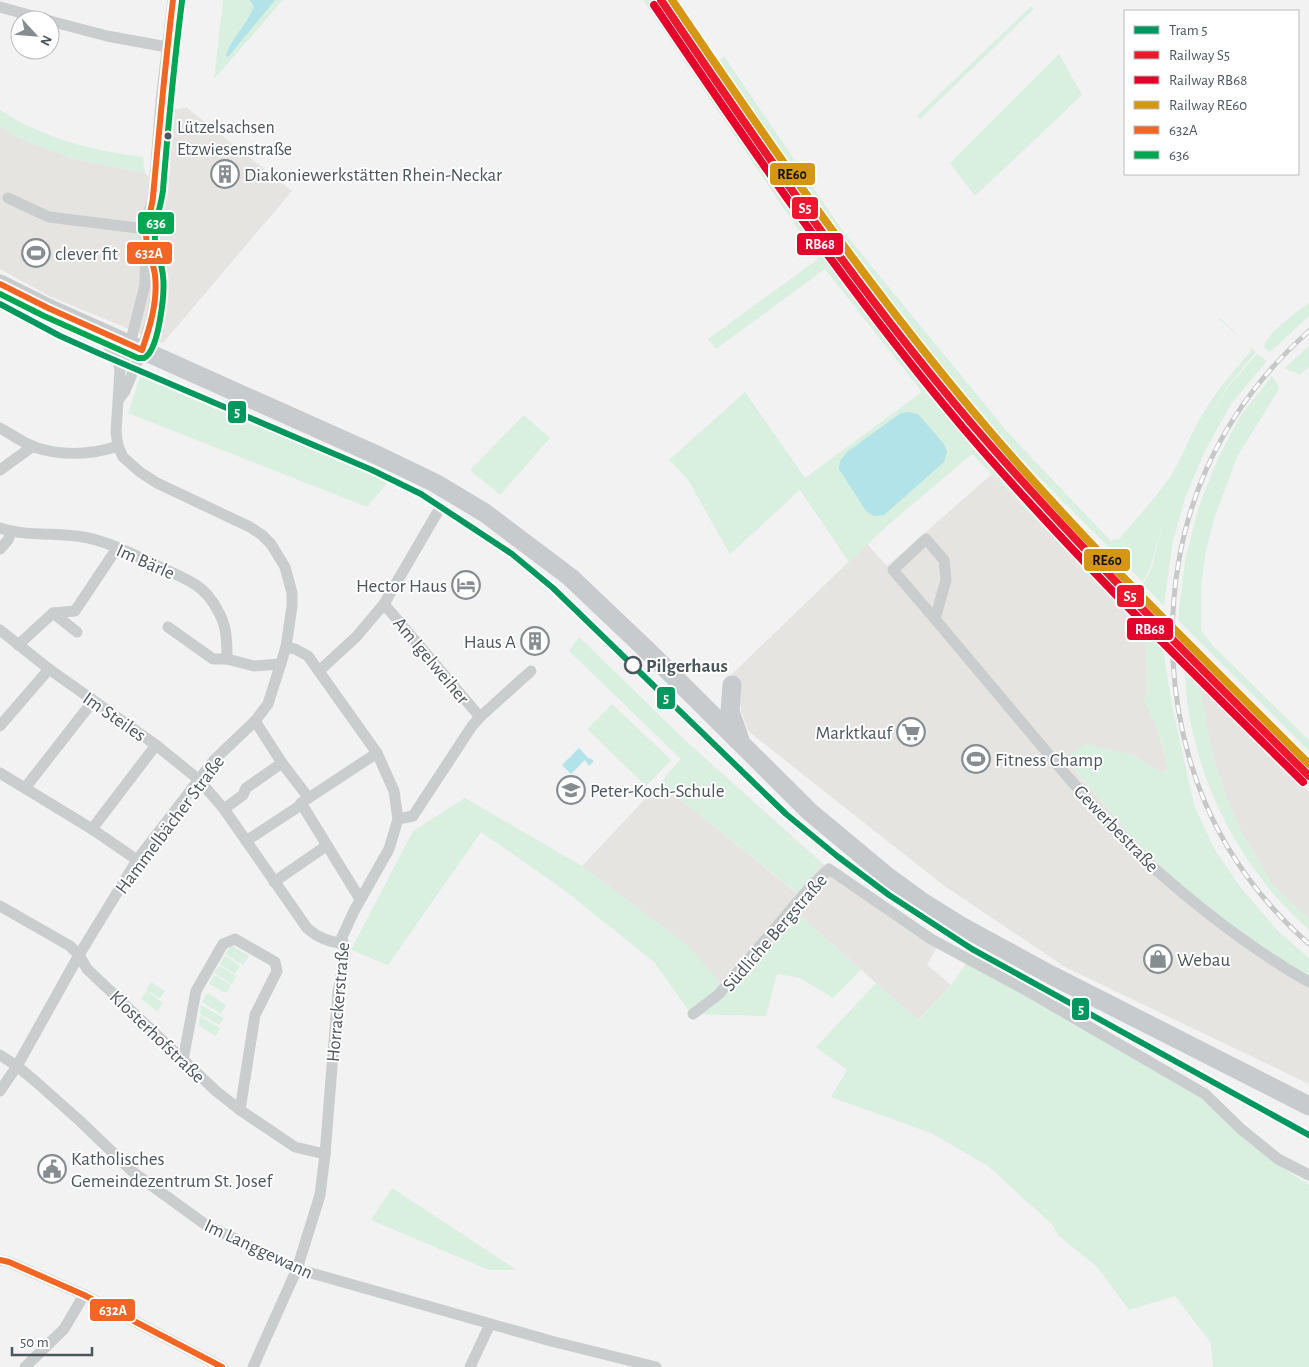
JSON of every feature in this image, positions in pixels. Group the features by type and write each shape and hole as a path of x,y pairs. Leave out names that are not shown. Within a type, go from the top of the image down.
{"main road":[{"path":"0,284 48,308 435,483 485,513 570,577 650,653 810,812 842,840 921,901 961,926 1051,975 1309,1106"},
{"path":"732,685 730,711 742,746"}],"street":[{"path":"120,370 149,330 155,282 153,264 147,249 146,229 148,213 153,202 172,0"},
{"path":"60,23 107,36 167,48"},
{"path":"8,198 48,217 146,229"},
{"path":"0,428 33,446 63,454 99,452 118,446 116,432 120,399 120,370 116,355 94,328"},
{"path":"120,399 126,391 136,347"},
{"path":"0,470 33,446"},
{"name":"Hammelbächer Straße","path":"0,1091 17,1066 79,955 137,860 198,779 214,760 255,721 268,704 286,647 292,593 285,567 271,544 250,527 157,483 140,472 123,457 118,446"},
{"path":"319,672 356,638 384,604 437,513"},
{"name":"Im Bärle","path":"0,548 8,540 6,530 77,536 117,548 187,580 202,591 218,611 227,636 227,659"},
{"name":"Gewerbestraße","path":"935,619 946,580 944,560 926,539 893,570 1058,766 1145,860 1206,911 1269,958 1309,982"},
{"path":"18,645 53,614 75,611 117,548"},
{"name":"Am Igelweiher","path":"384,604 480,717"},
{"path":"53,614 77,632"},
{"path":"168,627 213,659 227,659 254,666 281,664"},
{"name":"Im Steiles","path":"0,630 49,670 156,745 198,779 224,809 307,928 325,940 343,944"},
{"name":"Horrackerstraße","path":"253,1367 297,1269 320,1195 338,992 345,954 342,937 360,898 389,849 398,819 394,791 377,753 308,656 295,649 286,647"},
{"path":"0,726 49,670"},
{"path":"398,819 413,816 472,726 531,671"},
{"path":"25,788 93,701"},
{"path":"255,721 304,800 326,846 360,898"},
{"path":"92,829 156,745"},
{"path":"246,841 298,807 304,800 377,753"},
{"path":"224,809 243,795 246,788 282,763"},
{"path":"0,773 92,829 137,860"},
{"path":"274,882 326,846"},
{"name":"Südliche Bergstraße","path":"693,1014 719,994 811,886 829,868 931,939 1024,989 1199,1090 1278,1159 1309,1174"},
{"name":"Klosterhofstraße","path":"0,906 70,946 79,955 87,969 216,1091 240,1110 295,1147 325,1154"},
{"path":"183,1060 196,991 224,944 235,939 275,962 278,971 255,1015 240,1110"},
{"name":"Im Langgewann","path":"0,1055 17,1066 80,1121 133,1172 206,1225 297,1269 490,1324 656,1367"},
{"path":"0,1260 9,1262 84,1296 222,1367"},
{"path":"25,1367 64,1329 84,1296"},
{"path":"470,1367 490,1324"}],"shaded area":[{"path":"187,108 292,191 163,343 49,296 0,269 0,127 14,136 73,159 145,173 151,179 159,111"},
{"path":"991,475 1001,481 1146,635 1147,695 1169,768 1163,773 1131,754 1069,756 1069,763 1121,825 1156,861 1309,979 1309,1084 1065,967 943,885 748,731 730,676 867,544 887,566"},
{"path":"1204,688 1309,791 1309,919 1273,885 1242,833 1225,794 1213,756 1200,691"},
{"path":"660,783 799,895 822,863 937,947 927,965 951,985 918,1020 797,913 727,993 688,946 582,866"}],"green space":[{"path":"223,0 283,0 214,79"},
{"path":"643,0 651,0 830,255 981,451 1096,573 1139,612 1167,644 1163,651 1173,710 1194,805 1215,850 1241,888 1279,932 1309,958 1309,979 1229,923 1173,877 1121,825 1069,762 1069,756 1085,744 1131,754 1163,773 1169,768 1159,733 1143,699 1147,695 1146,635 972,454 887,526 849,562 800,490 730,554 687,478 669,460 745,392 805,478 922,392 825,269 716,349 708,339 818,259"},
{"path":"1031,6 1034,9 920,119 917,116"},
{"path":"1059,54 1082,95 975,196 950,163"},
{"path":"724,56 840,227 1010,435 1111,541 1119,539 1170,477 1203,412 1250,352 1249,346 1256,352 1228,386 1207,419 1229,386 1257,354 1267,361 1231,404 1204,453 1185,498 1172,545 1164,606 1143,584 1152,567 1163,523 1151,565 1143,582 998,436 844,244 793,174 717,62"},
{"path":"0,110 33,128 68,142 105,151 143,157 145,173 73,159 14,136 0,127"},
{"path":"1309,303 1309,316 1270,352 1264,347 1270,335 1276,329"},
{"path":"1220,318 1244,341 1219,319"},
{"path":"1309,346 1309,367 1299,375 1285,368"},
{"path":"141,374 388,482 367,507 128,413"},
{"path":"1272,376 1279,387 1277,392 1237,457 1214,519 1206,551 1201,585 1201,630 1212,645 1309,740 1309,751 1178,620 1185,561 1199,506 1219,456 1241,415"},
{"path":"524,415 550,438 500,495 470,470"},
{"path":"579,637 686,741 822,863 800,895 660,783 681,759 569,651"},
{"path":"1184,668 1204,688 1201,691 1213,756 1225,794 1242,833 1273,885 1309,919 1309,930 1286,908 1247,859 1217,803 1205,774 1196,744 1188,707"},
{"path":"612,704 671,760 646,786 587,729"},
{"path":"465,798 582,866 689,946 728,992 797,913 861,970 833,998 800,978 777,974 766,1016 691,1014 654,962 564,890 481,832 388,965 351,950 413,831"},
{"path":"231,945 249,956 243,965 225,954"},
{"path":"225,956 240,966 235,974 220,964"},
{"path":"968,961 1191,1090 1280,1166 1309,1185 1309,1367 1213,1367 1211,1343 1175,1296 1129,1310 1098,1268 1058,1235 1052,1224 988,1166 931,1133 831,1097 847,1070 816,1047 876,983 919,1020 951,985"},
{"path":"219,966 236,976 232,984 214,973"},
{"path":"214,975 231,985 226,993 209,984"},
{"path":"151,982 165,991 160,998 146,990"},
{"path":"147,991 163,1003 157,1011 141,999"},
{"path":"208,993 226,1005 221,1014 202,1002"},
{"path":"201,1005 224,1018 219,1025 200,1014"},
{"path":"200,1016 220,1028 216,1036 199,1026"},
{"path":"392,1188 517,1270 489,1270 371,1220"}],"water":[{"path":"250,0 275,0 228,57 226,55 229,48 254,6"},
{"path":"901,413 918,414 944,444 947,452 944,462 884,515 874,516 866,511 839,469 840,461 847,452"},
{"path":"579,748 589,759 594,761 589,766 585,760 571,774 562,765"}],"railway":[{"path":"1309,331 1263,378 1250,395 1226,431 1206,470 1190,515 1179,562 1173,611 1173,660 1178,709 1189,757 1205,803 1227,846 1254,886 1286,922 1309,944"}],"tram line":[{"name":"5","path":"0,304 60,336 372,470 421,494 512,554 553,588 786,814 889,895 972,949 1309,1135"}],"rail line":[{"name":"S5","path":"661,0 810,216 929,373 1011,469 1094,559 1309,776"},
{"name":"RE60","path":"672,0 781,159 857,264 977,416 1056,506 1181,637 1309,764"},
{"name":"RB68","path":"654,5 803,221 882,327 964,429 1087,565 1303,782"}],"transit line":[{"name":"632A","path":"0,284 48,308 142,350 150,323 156,285 146,231 152,206 173,0"},
{"name":"636","path":"0,294 138,358 144,358 149,353 154,344 162,307 163,276 155,233 163,190 171,95 182,1"},
{"name":"632A","path":"0,1260 9,1262 84,1295 222,1367"}],"place":[{"name":"Lützelsachsen Etzwiesenstraße","path":"168,136"},
{"name":"Diakoniewerkstätten Rhein-Neckar","path":"225,174"},
{"name":"clever fit","path":"36,253"},
{"name":"Hector Haus","path":"466,585"},
{"name":"Haus A","path":"535,641"},
{"name":"Pilgerhaus","path":"633,665"},
{"name":"Marktkauf","path":"911,732"},
{"name":"Fitness Champ","path":"976,759"},
{"name":"Peter-Koch-Schule","path":"571,790"},
{"name":"Webau","path":"1158,959"},
{"name":"Katholisches Gemeindezentrum St. Josef","path":"52,1169"}]}
